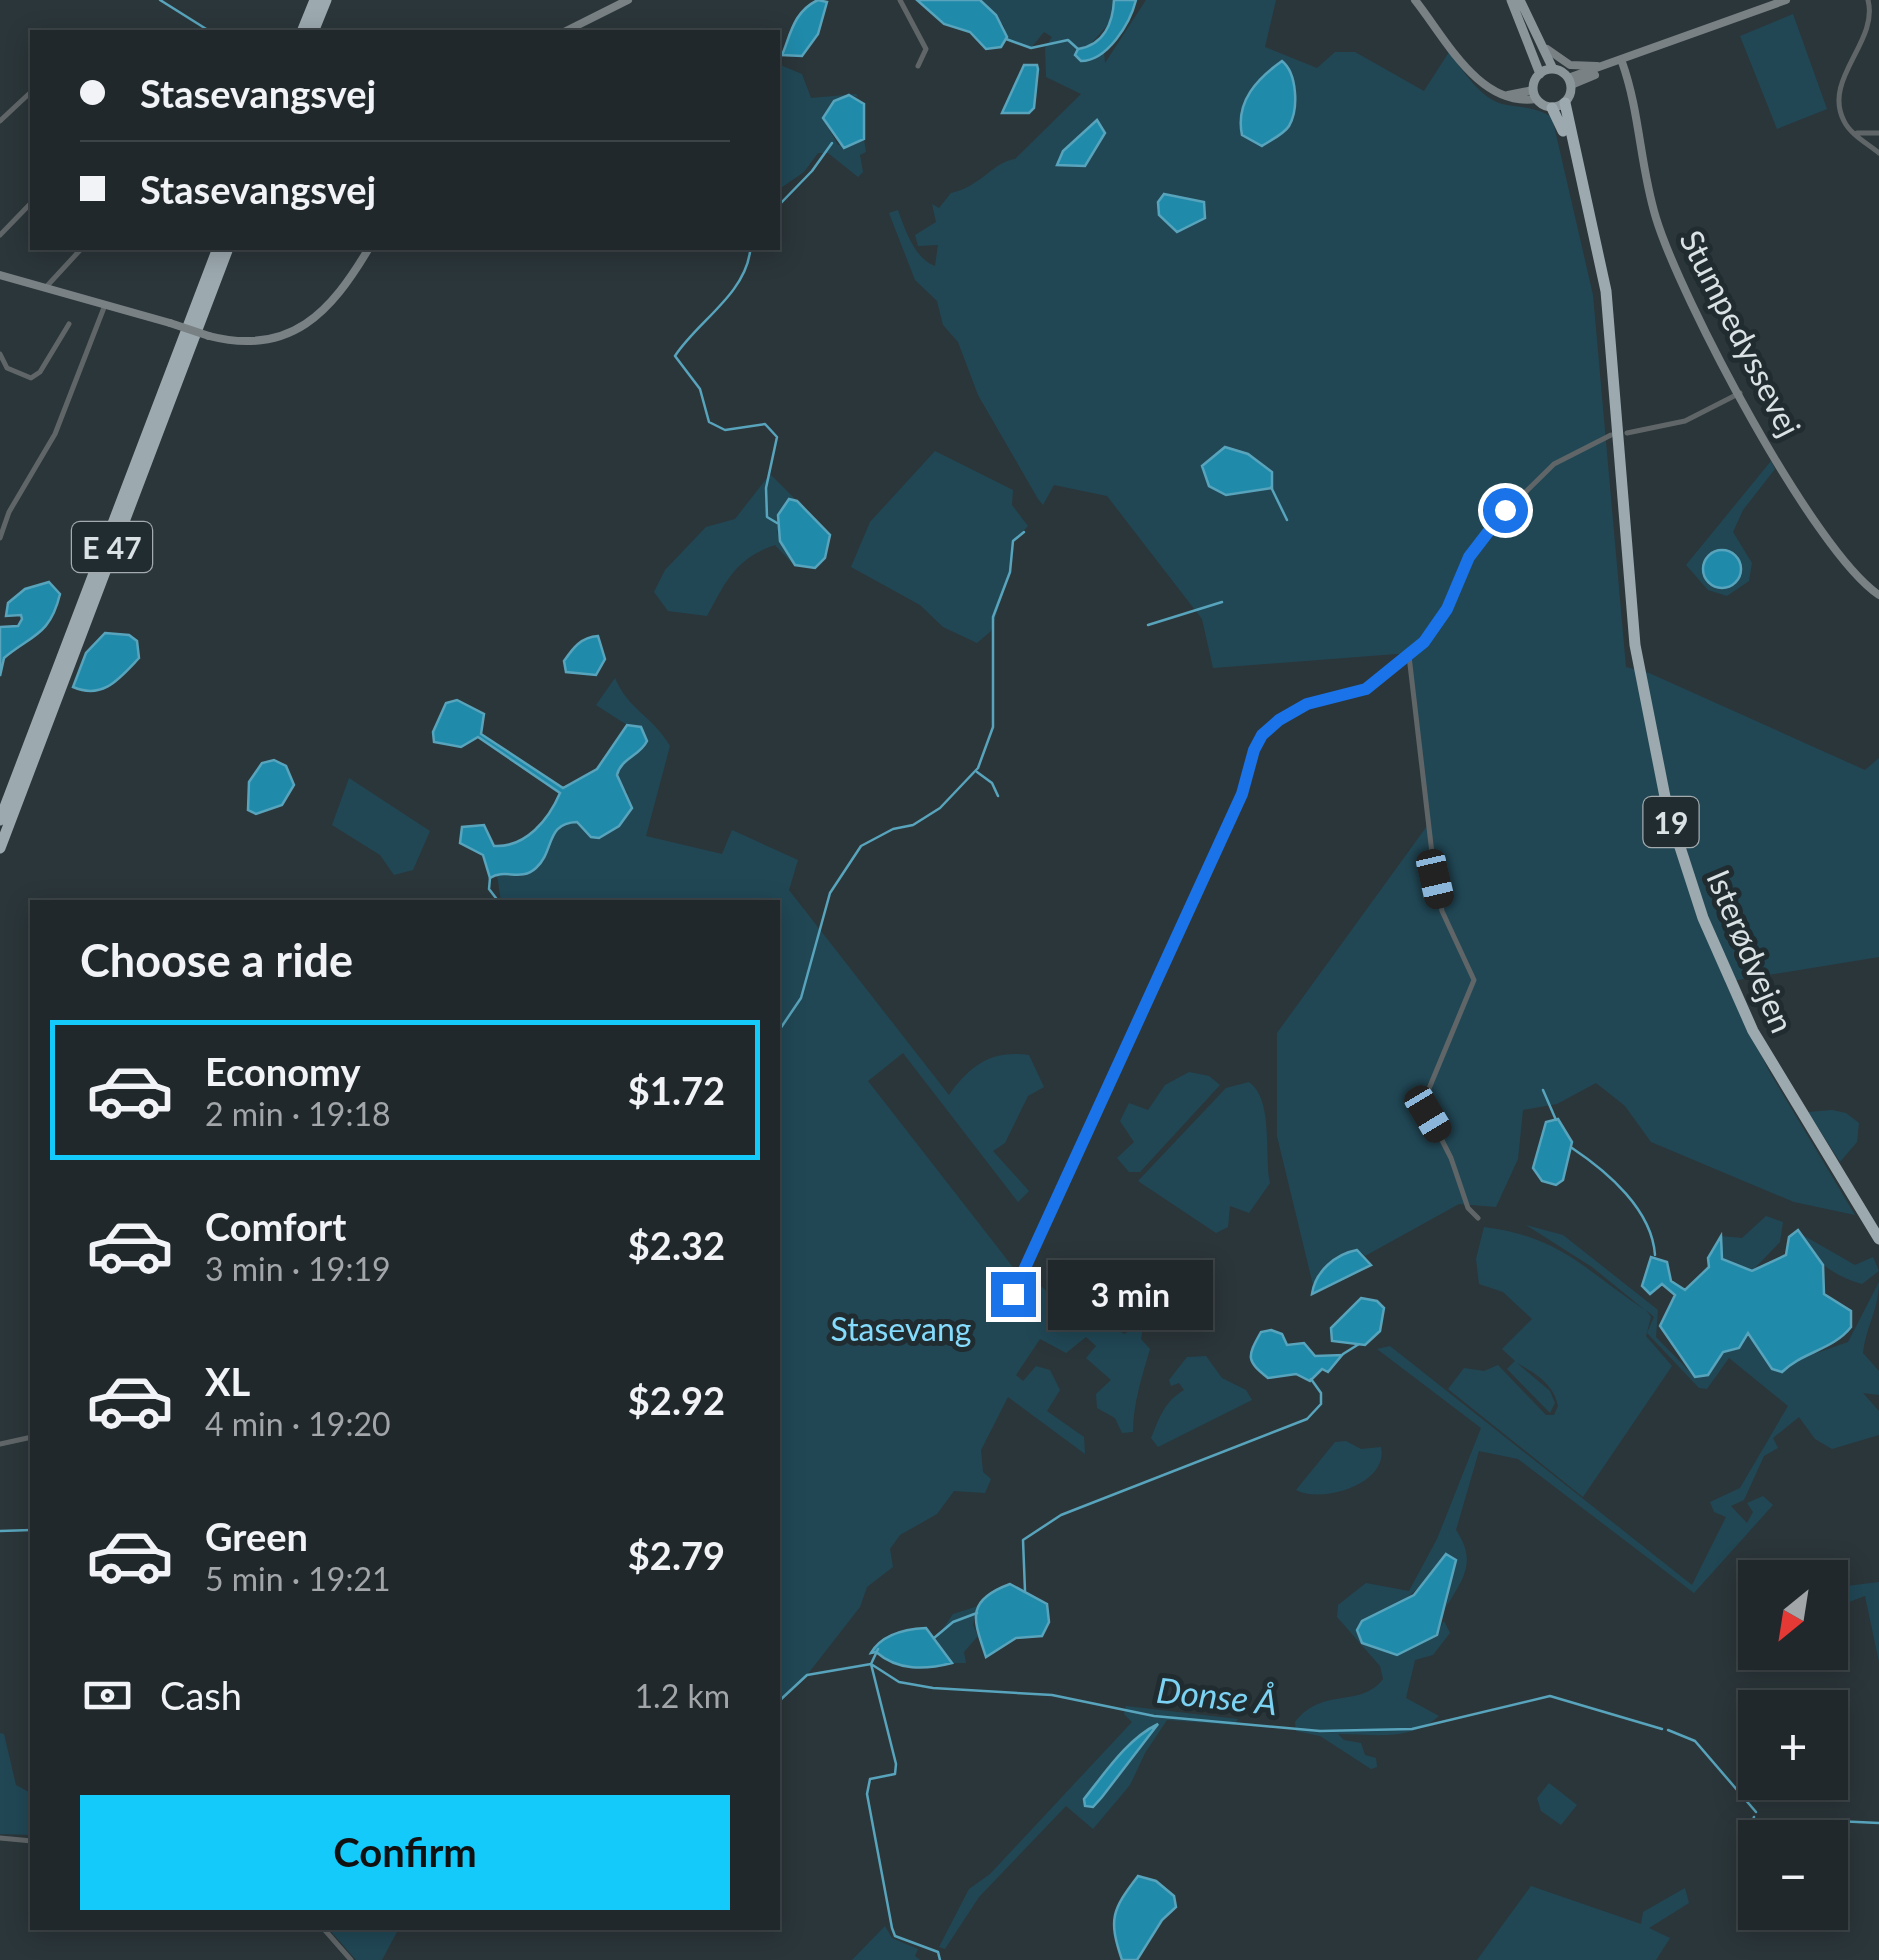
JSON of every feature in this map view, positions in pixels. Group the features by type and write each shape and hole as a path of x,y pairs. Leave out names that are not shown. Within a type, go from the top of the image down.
{"highway":[{"path":"303,30 315,0"},
{"path":"314,30 326,0"},
{"name":"Isterødvejen","path":"1559,105 1592,243 1613,360 1634,644 1654,755 1680,852 1727,978 1753,1031 1879,1238"},
{"name":"E 47","path":"0,820 217,250"},
{"name":"E 47","path":"0,848 227,250"}],"main road":[{"path":"1511,0 1540,74 1535,95 1559,105 1570,82 1554,69 1521,0"},
{"path":"1540,74 1554,69"}],"street":[{"path":"568,30 628,0"},
{"path":"900,0 926,49 918,66"},
{"path":"1415,0 1491,90 1514,96 1535,95"},
{"path":"1521,0 1556,58 1578,67 1619,62"},
{"path":"1570,82 1786,0"},
{"path":"1868,0 1872,24 1846,72 1840,105 1844,120 1854,133 1879,154"},
{"name":"Stumpedyssevej","path":"1619,62 1656,217 1740,393 1836,555 1879,594"},
{"path":"0,121 30,93"},
{"path":"1854,133 1879,133"},
{"path":"0,235 30,204"},
{"path":"47,286 80,250"},
{"path":"0,274 106,302 209,336 256,341 301,328 337,298 368,250"},
{"path":"0,538 10,512 55,434 106,302"},
{"path":"0,354 7,368 31,378 40,372 69,324"},
{"path":"1627,433 1685,421 1740,393"},
{"path":"1013,1294 1242,794 1262,735 1307,704 1366,689 1409,656 1437,626 1488,529 1554,464 1611,435"},
{"path":"1409,656 1435,879 1442,912 1474,980 1423,1104 1450,1158 1468,1208 1478,1218"},
{"path":"0,1444 30,1437"},
{"path":"0,1838 30,1841"},
{"path":"325,1930 351,1960"}],"green space":[{"path":"980,0 1114,0 1113,19 1088,47 1104,52 1105,63 1146,0 1276,0 1265,47 1317,68 1335,52 1355,52 1424,91 1449,52 1489,98 1552,117 1593,295 1626,667 1649,673 1865,770 1879,758 1879,957 1725,982 1769,1071 1855,1215 1794,1202 1651,1142 1625,1106 1596,1083 1557,1104 1523,1110 1518,1159 1496,1207 1459,1204 1365,1256 1361,1252 1332,1262 1313,1285 1277,1136 1277,1033 1427,826 1409,653 1213,668 1202,619 1107,496 1054,485 1043,505 1038,499 978,395 958,342 943,325 937,301 915,280 889,213 898,210 916,250 935,266 938,245 918,246 915,235 936,222 932,204 939,208 951,193 1015,159 1081,94 1046,77 1045,48 1052,37 1044,32 1031,48 1006,39 1004,26"},
{"path":"1793,14 1827,109 1777,129 1740,36"},
{"path":"780,65 802,74 811,98 856,94 858,97 849,95 828,108 823,118 838,145 864,139 866,152 860,155 863,172 858,177 828,153 818,153 804,172 780,189"},
{"path":"935,451 1013,490 1012,505 1028,526 1013,542 1010,572 991,631 977,643 943,627 920,605 851,567 870,522"},
{"path":"1771,461 1775,469 1743,510 1733,532 1752,563 1749,581 1727,596 1708,590 1686,565"},
{"path":"770,474 797,501 789,499 777,532 791,562 775,545 762,550 741,564 707,616 668,611 654,592 665,570 706,527 735,519"},
{"name":"Stasevang","path":"615,678 627,698 670,746 646,836 722,854 732,830 798,860 789,890 949,1095 982,1062 1003,1055 1029,1055 1044,1087 1028,1096 1005,1143 993,1151 1029,1191 1018,1202 903,1053 868,1081 1023,1280 1027,1274 1051,1295 1069,1296 1124,1334 1131,1330 1133,1313 1145,1317 1141,1339 1150,1349 1136,1401 1133,1432 1122,1433 1115,1418 1097,1408 1096,1394 1111,1380 1086,1358 1096,1346 1086,1337 1066,1353 1040,1339 1016,1375 1023,1381 1036,1366 1050,1370 1060,1390 1047,1411 1084,1437 1085,1454 1008,1397 981,1450 983,1472 991,1479 985,1493 954,1491 937,1514 900,1535 890,1549 893,1567 867,1587 860,1607 807,1675 780,1700 780,900 501,900 497,874 519,876 532,872 557,830 565,824 577,822 591,837 628,793 619,783 619,767 646,736 641,727 627,725 596,705"},
{"path":"349,778 430,831 413,870 394,875 380,855 332,825"},
{"path":"1189,1072 1209,1076 1220,1085 1140,1172 1129,1172 1117,1158 1134,1142 1120,1121 1129,1103 1148,1110 1165,1085"},
{"path":"1249,1082 1257,1090 1265,1115 1270,1183 1249,1213 1230,1206 1228,1227 1216,1233 1138,1181 1226,1088"},
{"path":"1808,1112 1846,1113 1859,1123 1857,1142 1840,1162"},
{"path":"1766,1216 1783,1222 1780,1242 1752,1271 1722,1259 1721,1236 1742,1238"},
{"path":"1526,1225 1563,1235 1658,1310 1656,1337 1695,1377 1708,1375 1723,1352 1748,1332 1764,1359 1785,1369 1791,1362 1848,1342 1879,1282 1863,1353 1879,1371 1879,1395 1863,1393 1879,1411 1879,1435 1832,1449 1815,1439 1799,1417 1773,1438 1778,1448 1764,1456 1744,1500 1731,1506 1747,1523 1753,1512 1747,1503 1763,1496 1773,1505 1694,1593 1518,1459 1479,1451 1456,1530 1466,1551 1466,1569 1446,1607 1456,1560 1435,1572 1399,1603 1376,1613 1397,1655 1436,1635 1444,1621 1450,1633 1433,1655 1415,1660 1406,1698 1439,1716 1404,1733 1338,1734 1344,1740 1361,1743 1365,1755 1376,1758 1377,1767 1371,1769 1320,1736 1296,1731 1295,1722 1317,1704 1363,1693 1383,1679 1380,1666 1337,1617 1338,1605 1366,1583 1409,1591 1437,1539 1481,1428 1377,1349 1390,1346 1692,1585 1726,1517 1714,1512 1710,1502 1740,1488 1788,1406 1729,1358 1707,1389 1699,1388 1647,1333 1654,1317 1646,1310 1651,1317 1646,1336 1672,1366 1583,1497 1448,1389 1464,1368 1484,1371 1498,1365 1546,1415 1554,1415 1558,1406 1548,1385 1537,1375 1517,1363 1550,1391 1555,1403 1550,1413 1507,1369 1515,1361 1502,1349 1532,1319 1503,1292 1479,1284 1476,1259 1484,1227 1553,1247 1645,1310 1592,1267"},
{"path":"1801,1234 1855,1265 1873,1257 1879,1271 1862,1284 1843,1277 1817,1259"},
{"path":"1206,1356 1222,1378 1246,1390 1252,1400 1158,1447 1151,1438 1160,1417 1184,1390 1179,1383 1171,1386 1169,1380 1187,1357"},
{"path":"1346,1441 1361,1449 1381,1447 1381,1460 1375,1471 1351,1488 1336,1492 1307,1494 1296,1490 1335,1442"},
{"path":"1879,1582 1879,1662 1865,1596 1848,1602 1848,1586"},
{"path":"978,1606 973,1625 978,1636 964,1652 966,1663 952,1663 936,1639 953,1614"},
{"path":"1126,1706 1238,1719 1234,1725 1167,1720 1130,1785 1093,1829 1066,1806 979,1897 945,1949 939,1947 969,1889 990,1874 1132,1722 1124,1714"},
{"path":"0,1733 4,1734 16,1785 29,1792 30,1835 0,1834"},
{"path":"1549,1783 1577,1805 1561,1825 1541,1811 1537,1798"},
{"path":"1531,1886 1641,1924 1643,1912 1685,1888 1689,1903 1649,1928 1670,1938 1656,1960 1477,1960"},
{"path":"885,1926 892,1938 918,1949 915,1956 920,1960 852,1960"},
{"path":"330,1930 398,1930 382,1960 356,1960"}],"water":[{"path":"818,0 827,2 818,34 802,56 782,55 798,17"},
{"path":"917,0 980,0 996,15 1007,37 1001,47 986,49 970,32 944,24"},
{"path":"1114,0 1136,0 1129,20 1100,55 1081,61 1075,55 1078,49 1101,38 1112,17"},
{"path":"1282,61 1291,74 1295,92 1292,119 1287,129 1262,146 1242,135 1242,111 1257,83"},
{"path":"1024,65 1037,65 1038,69 1034,108 1029,113 1002,113"},
{"path":"849,95 864,104 864,139 844,148 823,118 834,101"},
{"path":"1097,120 1105,133 1085,166 1057,165 1063,151"},
{"path":"1164,194 1204,202 1205,218 1177,232 1159,215 1158,202"},
{"path":"1225,447 1248,454 1272,472 1272,488 1226,495 1209,486 1202,466"},
{"path":"789,499 797,501 830,535 825,558 815,568 795,565 780,541 778,515"},
{"path":"1722,550 1736,555 1741,569 1736,583 1722,588 1708,583 1703,569 1708,555"},
{"path":"49,582 60,594 51,618 4,658 0,676 0,627 18,626 22,619 21,615 6,616 8,603 25,589"},
{"path":"105,633 129,635 137,641 139,658 102,689 73,687 86,653"},
{"path":"598,636 605,659 596,675 566,672 564,661 574,648 587,638"},
{"path":"457,700 484,714 481,734 563,788 597,769 627,725 641,727 647,741 617,775 632,808 619,826 599,838 591,837 577,822 560,827 536,868 519,875 490,878 483,855 460,843 462,827 484,825 494,846 516,842 543,822 560,793 478,737 461,747 434,742 433,732 446,703"},
{"path":"274,760 286,766 294,785 282,805 256,814 248,810 249,782 262,763"},
{"path":"1558,1119 1572,1142 1563,1180 1556,1185 1542,1181 1533,1168 1546,1122"},
{"path":"1798,1230 1823,1265 1824,1294 1851,1311 1851,1327 1782,1372 1772,1369 1748,1333 1739,1348 1723,1352 1708,1375 1695,1377 1660,1326 1675,1295 1662,1284 1650,1294 1642,1286 1651,1257 1667,1262 1671,1281 1685,1290 1709,1267 1708,1258 1721,1236 1722,1259 1752,1271 1786,1255 1789,1237"},
{"path":"1357,1250 1371,1265 1312,1294 1327,1265"},
{"path":"1361,1298 1377,1301 1384,1308 1380,1331 1365,1345 1332,1341 1331,1328"},
{"path":"1261,1332 1282,1334 1287,1345 1304,1343 1315,1356 1342,1355 1328,1372 1322,1369 1310,1381 1296,1374 1268,1378 1253,1363 1251,1353"},
{"path":"1446,1554 1456,1560 1437,1635 1397,1655 1362,1643 1357,1630 1362,1621 1414,1595"},
{"path":"1010,1584 1047,1604 1049,1622 1042,1636 1016,1638 986,1657 976,1613 985,1597"},
{"path":"926,1628 952,1663 912,1667 871,1653 881,1641 895,1634"},
{"path":"1158,1724 1102,1797 1093,1807 1085,1806 1084,1799 1117,1757"},
{"path":"1138,1876 1156,1881 1174,1896 1176,1907 1162,1920 1137,1960 1122,1960 1115,1915"}],"waterway":[{"path":"160,0 208,30"},
{"path":"1006,39 1031,48 1068,40 1078,49"},
{"path":"780,204 832,143"},
{"path":"750,252 739,282 675,356 700,389 709,422 725,430 765,424 777,437 766,488 767,517 777,523"},
{"path":"1271,487 1287,520"},
{"path":"780,1029 801,998 830,893 861,846 893,829 913,825 940,808 978,768 993,727 993,617 1010,572 1013,541 1024,532"},
{"path":"1148,625 1222,602"},
{"path":"977,772 992,783 998,796"},
{"path":"490,878 489,889 497,900"},
{"path":"1543,1090 1556,1120"},
{"path":"1572,1148 1600,1169 1637,1208 1652,1238 1655,1255"},
{"path":"1343,1354 1359,1344"},
{"path":"1025,1591 1023,1540 1061,1515 1307,1419 1321,1404 1321,1393 1311,1379"},
{"name":"Donse Å","path":"0,1531 30,1530"},
{"path":"934,1638 953,1622 977,1613"},
{"path":"878,1649 871,1664 896,1764 895,1774 870,1779 867,1794 892,1928 895,1936 938,1952 940,1960"},
{"name":"Donse Å","path":"780,1700 807,1675 871,1664 899,1682 933,1688 1052,1695 1154,1716 1320,1731 1412,1729 1550,1696 1662,1729"},
{"name":"Donse Å","path":"1668,1730 1695,1741 1756,1812"},
{"name":"Donse Å","path":"1848,1822 1879,1823"}],"route":[{"path":"1013,1294 1242,794 1262,735 1307,704 1366,689 1412,654 1437,626 1469,557 1505,510"}]}
